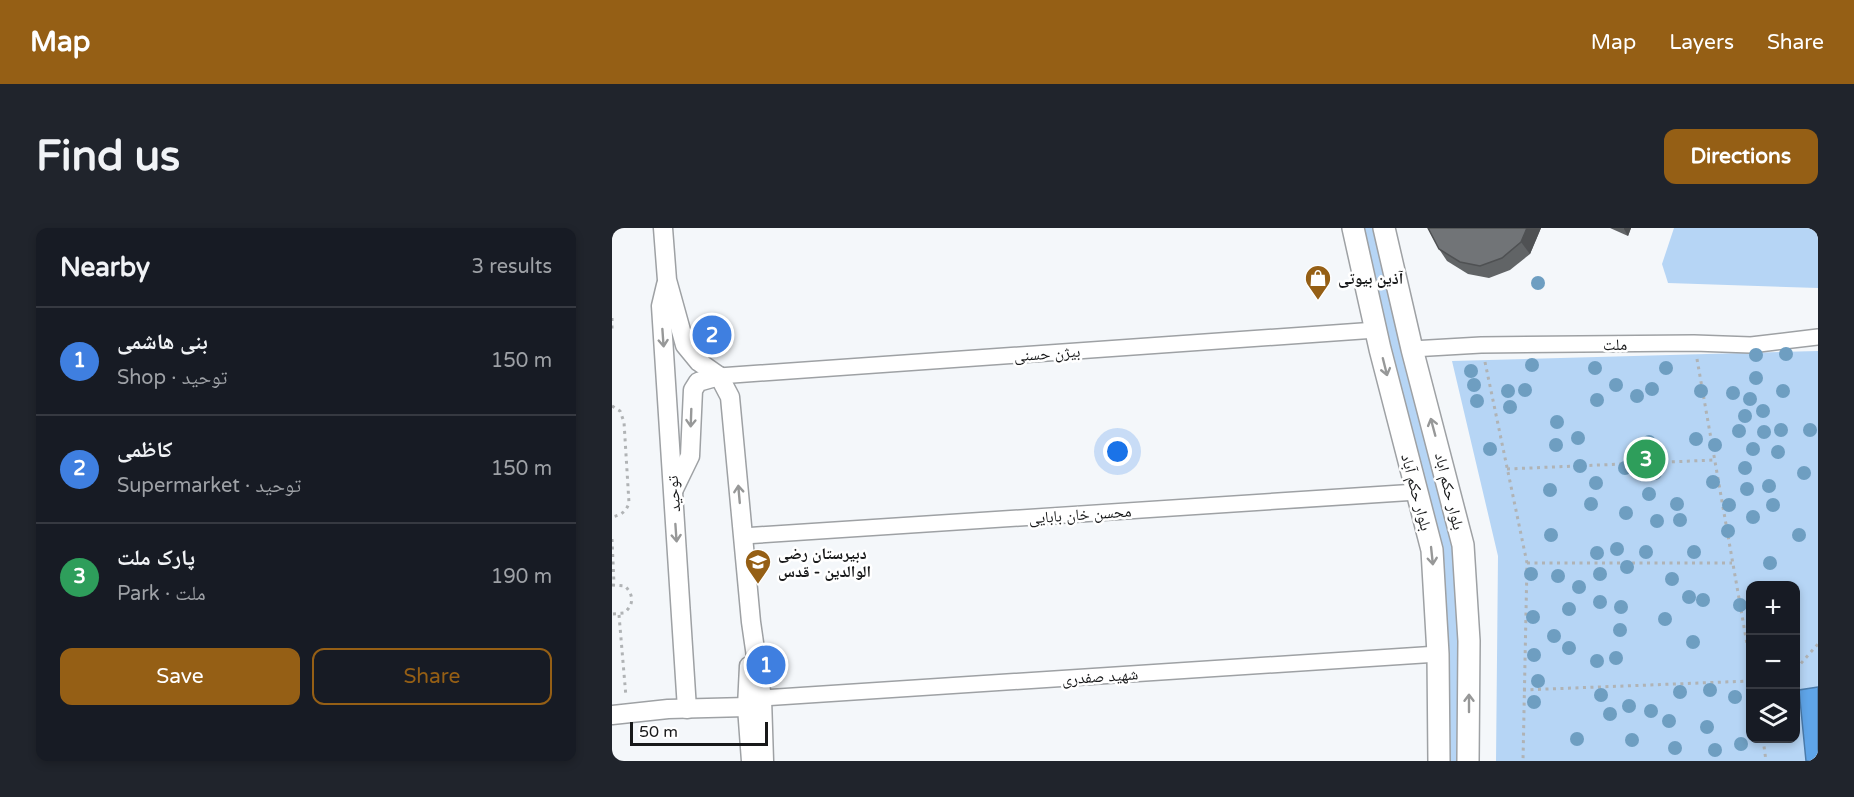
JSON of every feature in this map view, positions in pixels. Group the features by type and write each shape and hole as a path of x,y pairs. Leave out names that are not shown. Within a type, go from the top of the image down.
{"main road":[{"name":"بلوار حکم آباد","path":"1353,228 1376,330 1432,550 1438,654 1439,761"},
{"name":"بلوار حکم اباد","path":"1384,228 1412,349 1463,545 1469,641 1468,761"}],"street":[{"name":"توحید","path":"663,228 667,280 685,345 699,362 718,376 730,397 751,622 755,703 764,761"},
{"name":"توحید","path":"667,280 661,306 687,709"},
{"name":"بیژن حسنی","path":"718,376 1376,330"},
{"name":"ملت","path":"1412,349 1481,345 1694,343 1750,345 1818,337"},
{"path":"673,490 690,456 693,390 698,382 718,376"},
{"name":"محسن خان بابایی","path":"743,536 1416,492"},
{"name":"شهید صفدری","path":"755,703 1438,654"},
{"name":"توحید","path":"751,761 755,703"},
{"path":"620,714 755,703"}],"path":[{"path":"612,318 612,331"},
{"path":"1694,343 1746,639"},
{"path":"1481,345 1527,563 1523,761"},
{"path":"612,406 620,411 624,422 629,493 627,509 621,515 612,517"},
{"path":"1507,470 1714,460"},
{"path":"612,539 613,584 625,586 632,600 628,610 619,615 612,614"},
{"path":"1527,563 1732,563"},
{"path":"619,615 620,714"},
{"path":"1800,664 1818,644"},
{"path":"1523,690 1746,681"},
{"path":"1764,743 1766,761"}],"shaded area":[{"path":"1353,228 1384,228 1459,524 1468,761 1439,761 1432,550"},
{"path":"1674,228 1818,228 1818,288 1668,283 1662,264"},
{"path":"1818,351 1818,761 1496,761 1498,556 1452,361"}],"water":[{"path":"1818,687 1818,761 1806,761 1800,690"}],"building":[{"path":"1428,228 1527,228 1521,242 1502,258 1480,266 1460,262 1439,249"}],"place":[{"name":"آذین بیوتی","path":"1318,301"},
{"name":"کاظمی","path":"712,335"},
{"name":"پارک ملت","path":"1646,459"},
{"name":"دبیرستان رضی الوالدین - قدس","path":"758,585"},
{"name":"بنی هاشمی","path":"766,665"}]}
